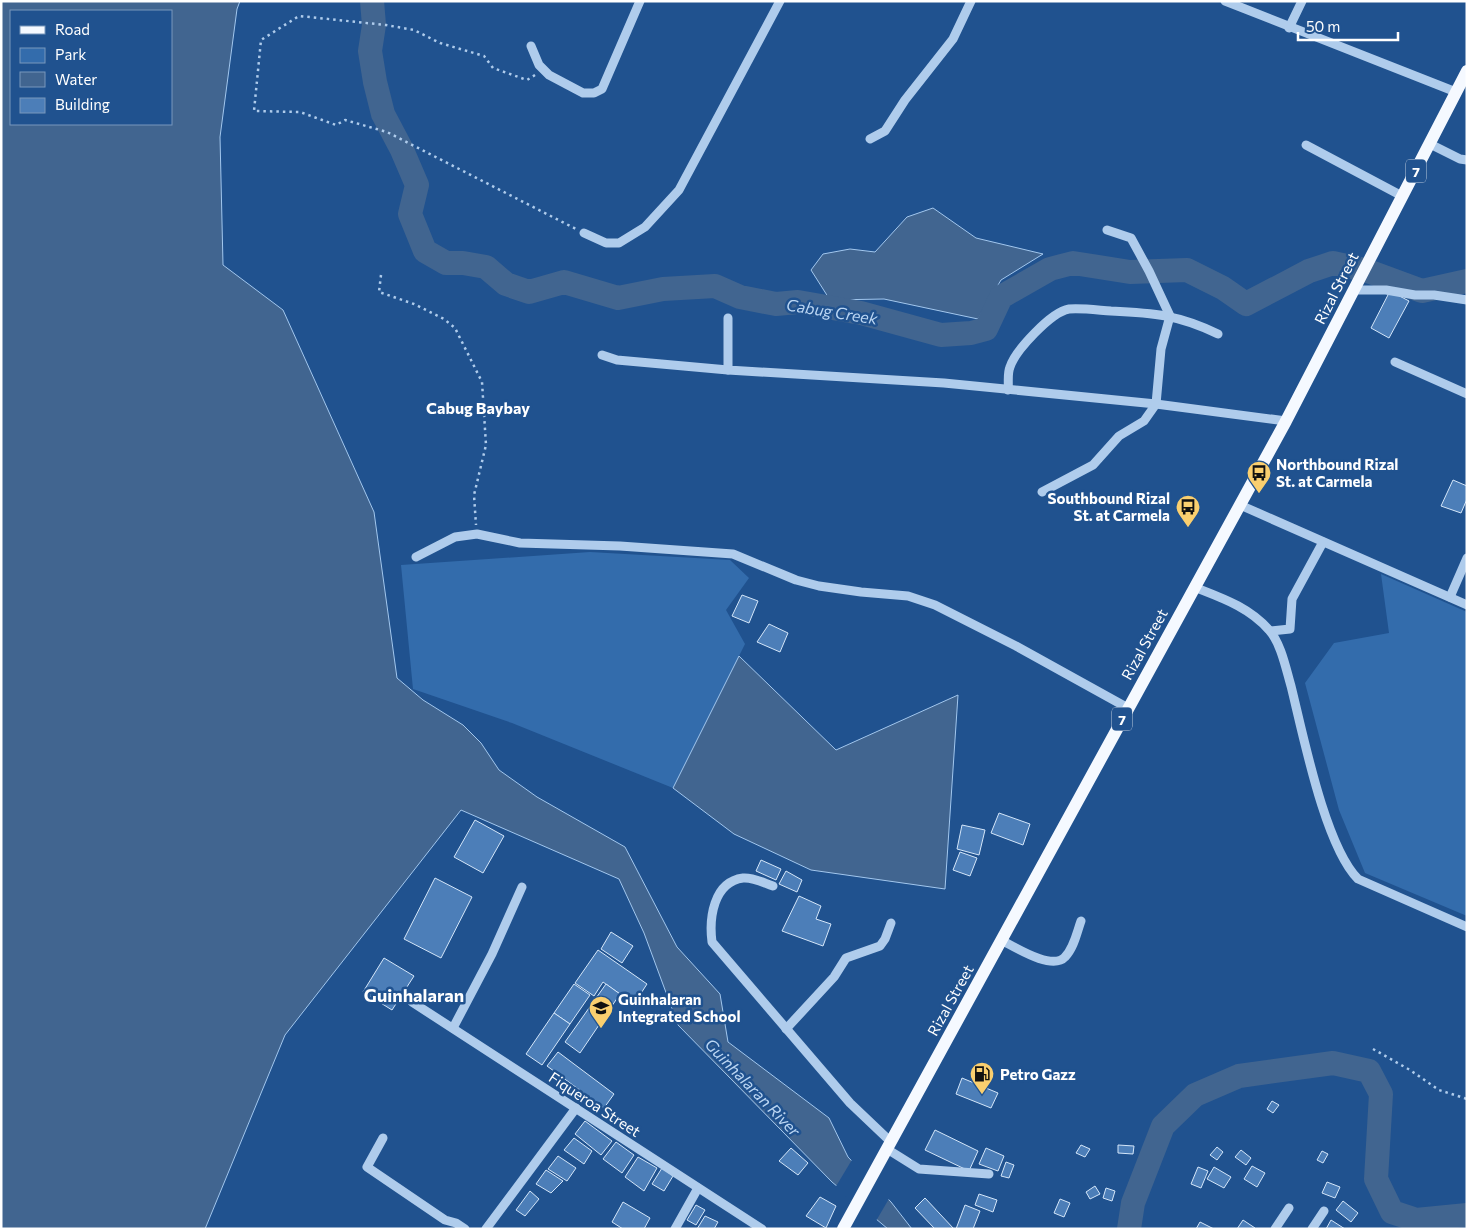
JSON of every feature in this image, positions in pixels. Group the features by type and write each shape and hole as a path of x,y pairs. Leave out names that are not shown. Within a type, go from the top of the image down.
{"main road":[{"name":"Rizal Street","path":"843,1229 1286,421 1467,71"}],"street":[{"path":"531,46 543,70 583,93 594,93 602,89 640,1"},
{"path":"584,233 606,243 619,243 645,227 679,190 780,1"},
{"path":"870,139 885,131 905,100 953,39 971,1"},
{"path":"1225,1 1289,28 1456,92"},
{"path":"1289,28 1302,1"},
{"path":"1430,144 1460,159 1467,160"},
{"path":"1306,145 1402,196"},
{"path":"1042,492 1093,465 1119,436 1144,421 1156,404 1161,350 1170,316 1131,238 1107,230"},
{"path":"1354,290 1386,290 1467,300"},
{"path":"1008,390 1009,368 1016,356 1028,340 1041,328 1067,309 1160,313 1186,319 1218,334"},
{"path":"728,318 728,370"},
{"path":"602,355 623,361 728,370 944,383 1156,404 1286,421"},
{"path":"1395,362 1467,394"},
{"path":"1240,505 1467,605"},
{"path":"416,557 455,537 477,534 520,543 620,546 734,554 796,580 819,586 908,596 951,612 1128,708"},
{"path":"1271,631 1290,628 1292,600 1323,542"},
{"path":"1450,597 1467,558"},
{"path":"1194,587 1247,609 1271,631 1287,674 1322,804 1349,870 1358,879 1467,927"},
{"path":"773,886 753,879 743,878 731,882 722,889 716,900 711,932 712,942 850,1103 887,1150 919,1169 988,1174"},
{"path":"453,1028 492,954 522,887"},
{"path":"1001,940 1042,960 1057,961 1064,959 1068,954 1081,921"},
{"path":"786,1029 834,977 846,958 880,946 891,923"},
{"name":"Fiqueroa Street","path":"412,1002 762,1229"},
{"path":"486,1229 576,1108"},
{"path":"383,1138 367,1167 454,1226 465,1229"},
{"path":"675,1229 698,1188"},
{"path":"1276,1229 1289,1208"},
{"path":"1312,1229 1324,1211"}],"path":[{"path":"543,70 527,80 493,68 484,56 440,43 414,30 386,24 299,16 261,40 254,111 300,112 336,126 345,120 389,133 584,233"},
{"path":"381,275 378,292 420,307 455,328 482,382 486,445 474,495 474,515 477,534"},
{"path":"1373,1048 1439,1090 1467,1099"}],"green space":[{"path":"590,552 730,560 749,578 726,610 745,644 673,788 512,723 413,689 401,565"},
{"path":"1381,574 1467,612 1467,916 1365,873 1339,810 1305,683 1334,643 1389,633"}],"water":[{"path":"1,1 240,1 237,9 220,137 223,265 283,310 374,512 397,678 423,700 463,725 481,743 499,770 537,797 625,847 677,947 720,994 728,1042 829,1118 848,1157 891,1202 912,1229 888,1229 832,1182 678,1025 644,933 619,879 461,810 285,1035 205,1229 1,1229"},
{"path":"933,208 976,238 1043,254 1001,280 978,319 884,299 830,300 811,270 823,254 850,249 875,252 907,217"},
{"path":"739,656 836,750 958,695 945,889 811,870 734,834 673,788"}],"pier":[{"path":"853,1158 890,1197 876,1221 835,1188"}],"building":[{"path":"1390,291 1409,301 1389,338 1371,328"},
{"path":"1453,480 1467,486 1467,499 1461,513 1441,506"},
{"path":"742,595 758,601 749,623 732,616"},
{"path":"769,624 788,633 780,652 757,642"},
{"path":"999,813 1030,824 1023,845 991,833"},
{"path":"475,820 504,836 483,873 454,857"},
{"path":"962,825 985,830 979,855 957,849"},
{"path":"960,852 977,858 970,876 953,870"},
{"path":"761,860 781,869 776,880 756,871"},
{"path":"786,871 802,880 797,892 779,884"},
{"path":"435,878 472,897 441,958 404,939"},
{"path":"799,896 821,906 816,919 831,924 823,946 782,931"},
{"path":"611,932 633,946 622,963 601,949"},
{"path":"598,950 647,984 634,1004 603,982 594,996 575,983"},
{"path":"384,958 414,976 392,1010 363,992"},
{"path":"574,984 590,995 570,1024 554,1013"},
{"path":"606,984 620,994 580,1053 565,1042"},
{"path":"554,1013 570,1024 542,1065 526,1054"},
{"path":"558,1052 614,1094 604,1108 547,1066"},
{"path":"962,1078 998,1093 991,1108 956,1094"},
{"path":"1272,1101 1279,1105 1273,1113 1267,1109"},
{"path":"585,1121 612,1141 601,1155 575,1134"},
{"path":"935,1130 978,1151 969,1171 925,1150"},
{"path":"574,1138 592,1151 584,1164 564,1150"},
{"path":"616,1142 634,1155 622,1173 603,1159"},
{"path":"1081,1145 1090,1149 1085,1157 1076,1153"},
{"path":"1118,1145 1134,1146 1133,1154 1118,1153"},
{"path":"1217,1147 1223,1152 1217,1160 1210,1155"},
{"path":"791,1148 808,1163 798,1175 779,1161"},
{"path":"986,1148 1004,1156 998,1171 979,1164"},
{"path":"1241,1150 1251,1158 1246,1165 1235,1157"},
{"path":"1322,1151 1328,1154 1323,1163 1317,1160"},
{"path":"558,1156 576,1168 567,1181 548,1169"},
{"path":"638,1157 657,1168 644,1191 625,1177"},
{"path":"1006,1162 1014,1165 1009,1178 1001,1176"},
{"path":"1252,1166 1265,1173 1257,1187 1244,1179"},
{"path":"1198,1167 1208,1171 1201,1188 1191,1184"},
{"path":"1214,1167 1231,1177 1224,1188 1207,1179"},
{"path":"662,1168 673,1176 664,1191 652,1184"},
{"path":"546,1170 563,1181 551,1193 536,1184"},
{"path":"1327,1182 1340,1187 1335,1198 1322,1193"},
{"path":"1095,1186 1100,1194 1090,1199 1086,1192"},
{"path":"1106,1188 1115,1191 1112,1201 1103,1198"},
{"path":"530,1191 539,1199 525,1216 516,1210"},
{"path":"979,1194 997,1200 993,1212 975,1205"},
{"path":"820,1197 836,1206 826,1228 806,1216"},
{"path":"925,1198 954,1229 935,1229 915,1208"},
{"path":"1060,1199 1070,1203 1064,1217 1054,1213"},
{"path":"1343,1201 1358,1213 1351,1222 1336,1210"},
{"path":"623,1202 650,1218 644,1229 623,1229 612,1222"},
{"path":"696,1205 705,1210 696,1225 687,1220"},
{"path":"965,1205 980,1211 973,1229 956,1229"},
{"path":"705,1216 718,1222 714,1229 697,1229"},
{"path":"1243,1220 1255,1228 1237,1229"},
{"path":"1331,1220 1345,1229 1326,1229"},
{"path":"1200,1222 1214,1229 1196,1229"}],"waterway":[{"name":"Cabug Creek","path":"372,1 374,25 370,51 375,82 383,114 402,150 417,185 410,214 425,251 446,263 463,263 486,267 506,284 529,292 564,282 618,298 663,289 715,286 740,297 776,304 798,302 861,313 941,335 971,333 986,329 1001,297 1050,269 1073,263 1130,272 1187,270 1223,288 1246,304 1309,271 1333,263 1365,270 1422,291 1467,281"},
{"name":"Guinhalaran River","path":"1129,1229 1133,1203 1163,1126 1195,1095 1239,1076 1333,1063 1369,1071 1381,1094 1376,1179 1392,1212 1416,1220 1467,1215"}],"place":[{"name":"Northbound Rizal St. at Carmela","path":"1259,494"},
{"name":"Southbound Rizal St. at Carmela","path":"1188,528"},
{"name":"Guinhalaran Integrated School","path":"601,1029"},
{"name":"Petro Gazz","path":"982,1095"}],"district":[{"name":"Cabug Baybay","path":"478,407"},
{"name":"Guinhalaran","path":"414,995"}]}
